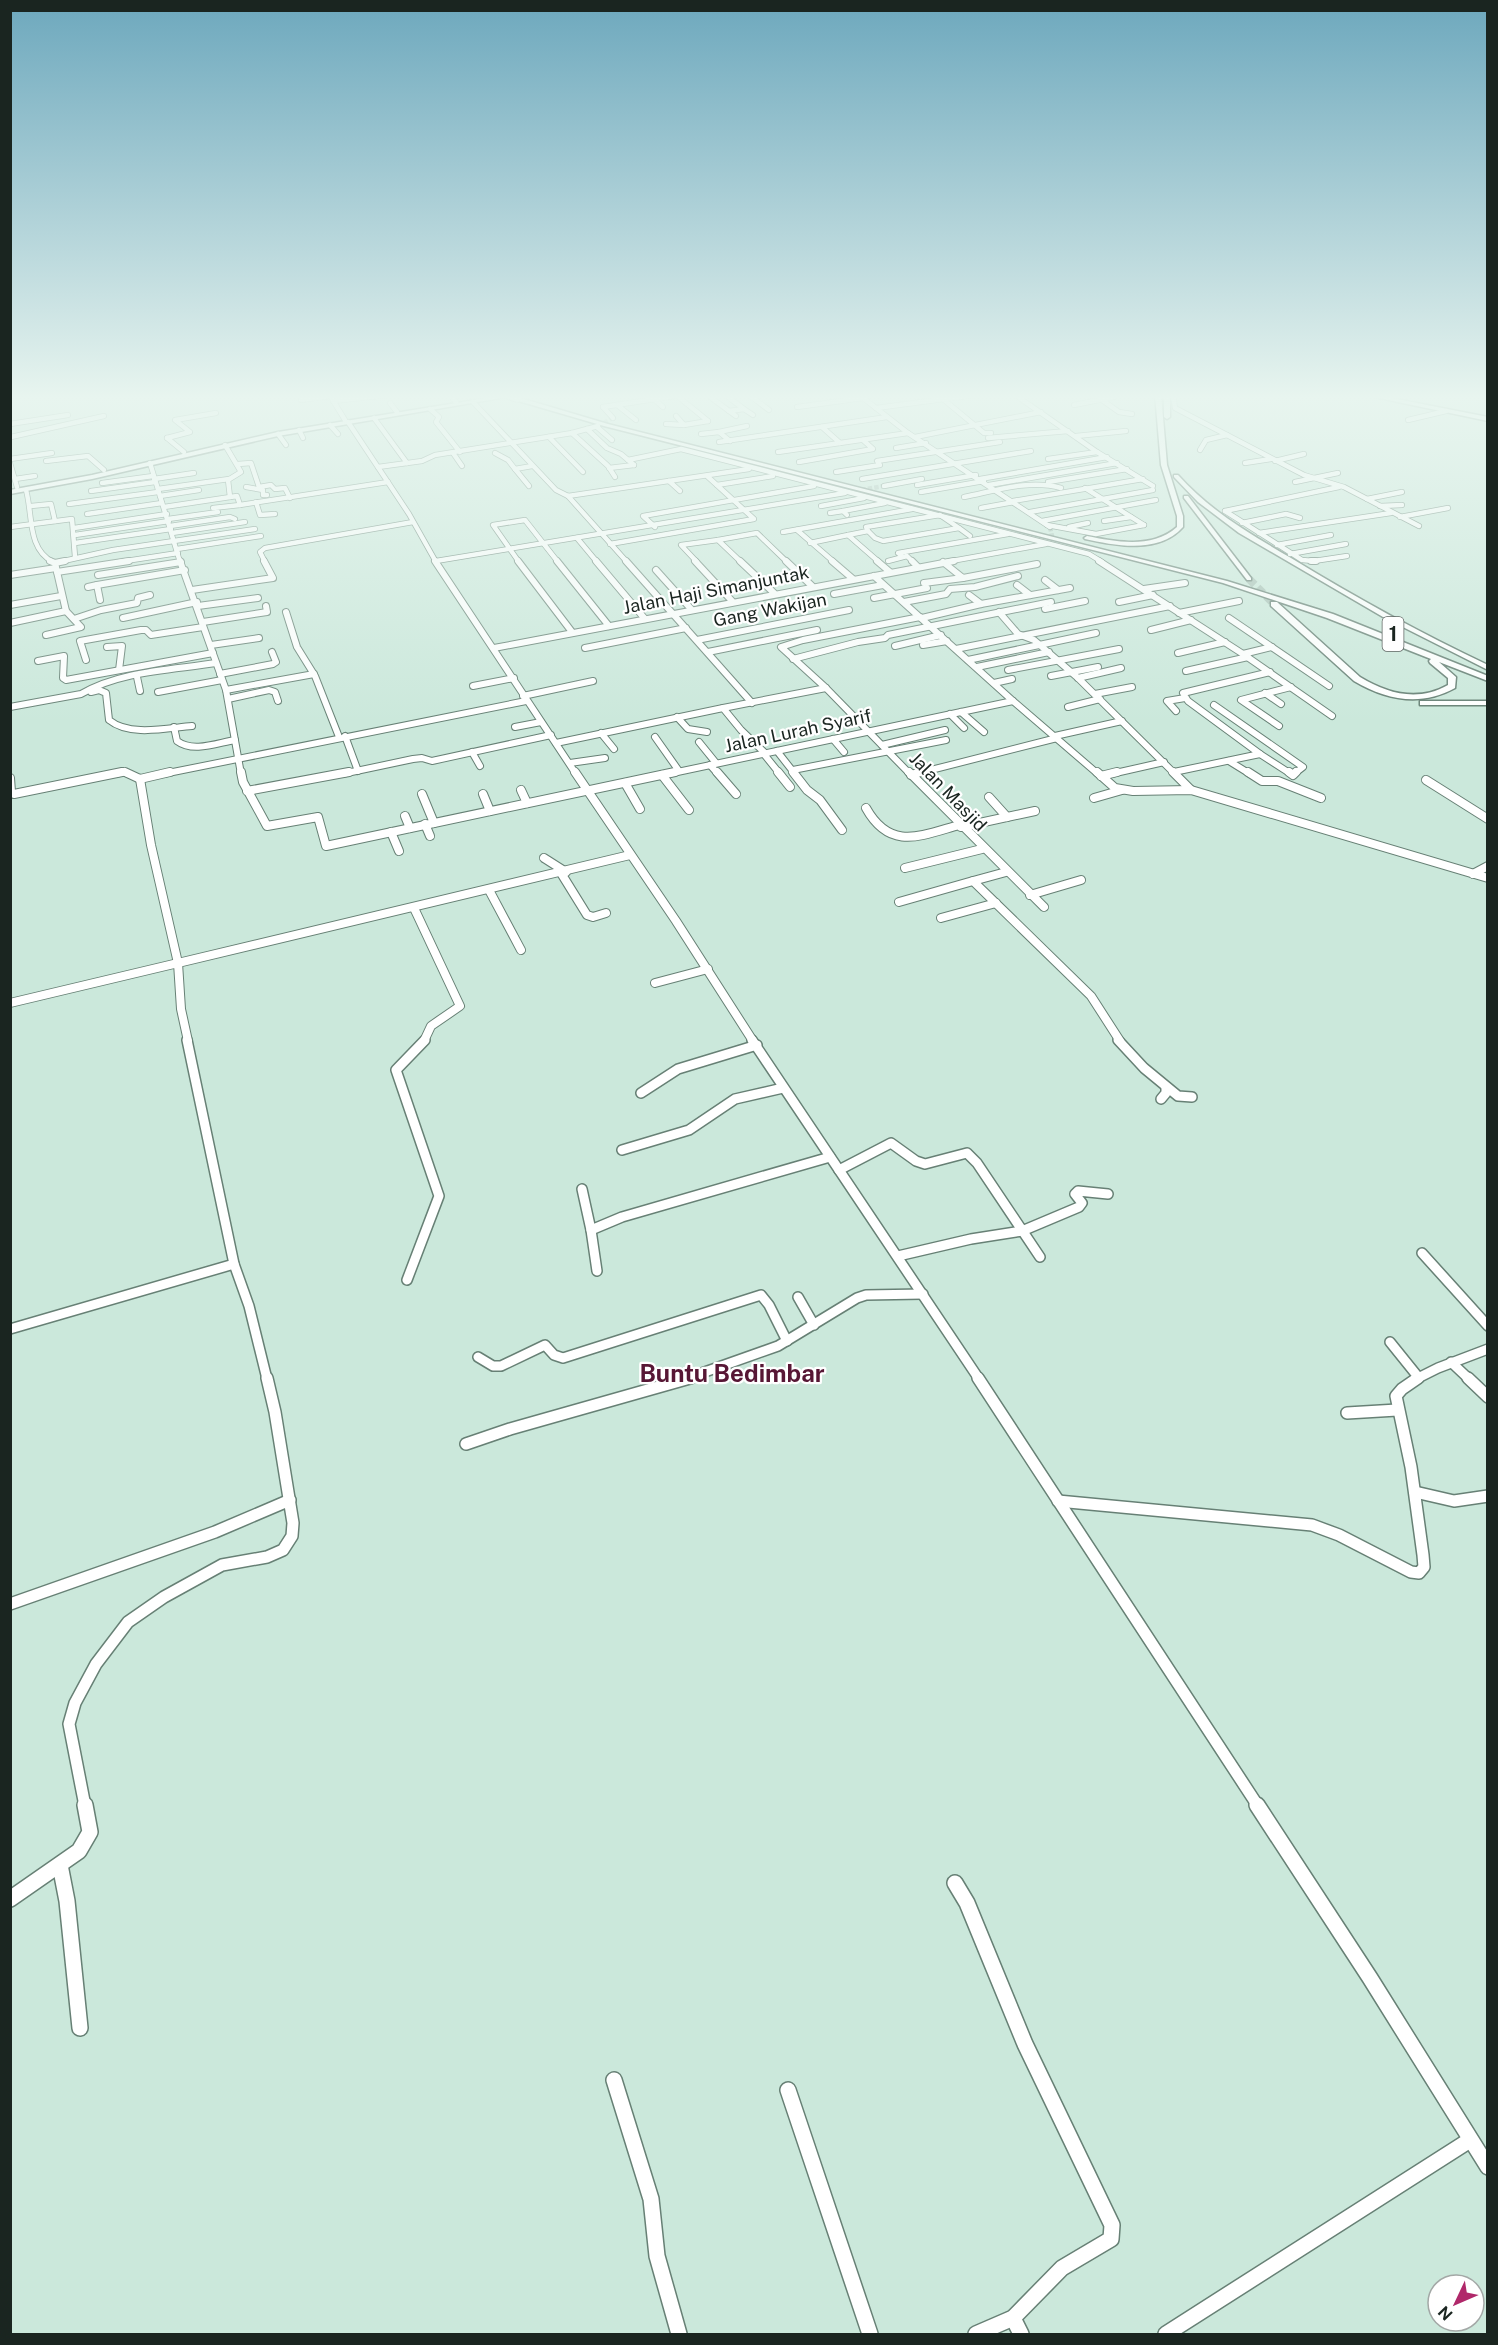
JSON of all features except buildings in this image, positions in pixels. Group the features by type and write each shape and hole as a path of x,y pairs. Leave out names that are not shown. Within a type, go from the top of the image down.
{"highway":[{"name":"1","path":"918,503 1172,567 1330,616 1488,679"},
{"name":"1","path":"936,503 1261,589 1397,636 1488,673"},
{"path":"1007,521 1113,542 1134,543 1160,540 1175,532 1181,524 1175,503"},
{"path":"1185,503 1239,576"},
{"path":"1191,503 1249,579"},
{"path":"1201,503 1269,548 1402,625 1488,668"},
{"path":"1262,600 1342,674 1365,690 1383,697 1413,702 1488,703"},
{"path":"1274,604 1358,679 1372,688 1389,694 1415,698 1438,694 1452,686 1452,677 1435,662 1330,616"}],"street":[{"path":"75,509 90,506 89,503"},
{"path":"107,503 235,519"},
{"path":"162,503 226,690 240,771 247,791 421,758 432,761 473,749 495,747 550,735"},
{"path":"74,526 165,511 177,503"},
{"path":"75,543 180,503"},
{"path":"75,535 200,503"},
{"path":"205,510 245,503"},
{"path":"256,503 260,515 275,514"},
{"path":"402,503 436,561 525,698 708,969 783,1088 898,1256 1370,1978 1488,2167"},
{"path":"574,503 752,703"},
{"path":"663,535 643,516 718,503"},
{"path":"610,544 753,519 736,503"},
{"path":"436,561 776,503"},
{"path":"821,506 835,503"},
{"path":"830,513 887,503"},
{"path":"891,503 1051,542 1092,555 1245,655 1332,716"},
{"path":"981,508 999,503"},
{"path":"1017,503 1046,524 1096,534 1144,525 1108,503"},
{"path":"1030,512 1081,503"},
{"path":"1046,524 1139,503"},
{"path":"1260,503 1225,511 1302,560 1314,561 1347,556"},
{"path":"1374,503 1419,526"},
{"path":"46,635 81,627 66,611 56,567 43,558 39,552 31,506 51,504 54,521"},
{"path":"122,505 245,522"},
{"path":"1380,507 1402,505"},
{"path":"1400,517 1448,508"},
{"path":"783,532 914,509"},
{"path":"87,514 165,511 218,512"},
{"path":"843,511 854,520"},
{"path":"1260,534 1391,513"},
{"path":"889,514 898,521"},
{"path":"1242,523 1286,514 1300,518"},
{"path":"958,528 883,541 875,538 868,531 867,526 940,515 970,536"},
{"path":"1104,521 1131,517"},
{"path":"10,527 71,519 75,535 75,557"},
{"path":"949,522 960,519"},
{"path":"572,632 535,586 493,525 525,520 609,626"},
{"path":"123,618 273,578 260,552 265,548 413,522"},
{"path":"1063,528 1088,523"},
{"path":"56,567 75,557 255,529"},
{"path":"797,530 853,579"},
{"path":"810,543 868,531"},
{"path":"732,601 681,547 757,533 812,586"},
{"path":"902,556 898,553 1014,533"},
{"path":"1277,545 1331,535"},
{"path":"98,575 261,536"},
{"path":"848,536 890,572"},
{"path":"577,538 645,619"},
{"path":"718,540 774,593"},
{"name":"Jalan Haji Simanjuntak","path":"494,648 1051,542"},
{"path":"1290,554 1346,544"},
{"path":"937,547 953,552 961,559"},
{"path":"10,575 56,567 108,566 220,550"},
{"path":"888,561 902,556 909,557 918,567"},
{"path":"943,562 963,578"},
{"path":"874,598 1037,564"},
{"path":"89,572 108,566"},
{"path":"656,570 691,609"},
{"path":"88,587 185,571"},
{"path":"874,576 1013,701 1034,715 1115,788 1122,790"},
{"path":"904,602 946,594 950,589 975,587 1018,576"},
{"path":"1045,580 1058,590"},
{"path":"1144,589 1185,583"},
{"path":"97,585 100,600"},
{"path":"195,599 265,585"},
{"path":"834,594 883,585"},
{"path":"1017,585 1030,595"},
{"path":"1070,588 1005,599 781,646 793,658 931,626 1085,601"},
{"path":"999,594 1005,599"},
{"path":"72,618 137,603 138,598 150,595"},
{"path":"969,595 981,604"},
{"path":"1119,602 1153,595"},
{"path":"10,605 61,596"},
{"path":"195,599 258,597"},
{"path":"1179,613 1239,601"},
{"path":"986,621 1051,602"},
{"path":"956,649 1025,637 1170,606"},
{"path":"243,608 244,615"},
{"path":"86,660 80,641 83,640 141,630 152,635 266,609 277,611"},
{"name":"Gang Wakijan","path":"697,640 849,610"},
{"path":"10,623 66,611"},
{"path":"286,612 297,646 314,674 358,771"},
{"path":"1002,616 1018,634 1040,645 1078,678 1191,790"},
{"path":"1229,618 1329,687"},
{"path":"1150,630 1191,620"},
{"path":"874,626 886,636"},
{"path":"585,648 686,628"},
{"path":"708,652 817,630"},
{"path":"968,660 1096,633"},
{"path":"895,646 941,635"},
{"path":"211,645 259,638"},
{"path":"923,645 947,641"},
{"path":"1178,653 1225,642"},
{"path":"107,647 122,646 119,670"},
{"path":"1186,671 1272,647"},
{"path":"1008,670 1060,662 1119,649"},
{"path":"38,662 83,652"},
{"path":"158,692 273,664 276,662 272,652"},
{"path":"977,667 1048,652"},
{"path":"64,656 63,678 66,680 213,653"},
{"name":"Jalan Masjid","path":"793,658 889,751 982,849 1044,907"},
{"path":"81,694 100,685 216,663"},
{"path":"1051,676 1098,667"},
{"path":"1078,678 1121,668"},
{"path":"1214,705 1303,767 1293,775 1260,754 1185,698 1183,693 1270,672"},
{"path":"226,690 314,674"},
{"path":"137,677 140,691"},
{"path":"473,686 514,678"},
{"path":"994,683 1012,679"},
{"path":"10,778 11,792 14,794 124,772 140,779 212,762 525,698 593,681"},
{"path":"1095,694 1132,687"},
{"path":"1279,726 1241,701 1244,698 1291,687"},
{"path":"556,743 826,688"},
{"path":"10,706 99,690 106,693 109,720 117,727 192,726"},
{"path":"228,699 269,690 274,692 278,701"},
{"path":"993,693 1003,692"},
{"path":"1264,693 1281,704"},
{"path":"1176,711 1167,701 1185,698"},
{"path":"1068,707 1100,699"},
{"name":"Jalan Lurah Syarif","path":"247,791 267,826 317,817 326,846 370,834 391,832 662,774 700,771 713,764 1013,701"},
{"path":"723,708 764,753 790,787"},
{"path":"961,712 984,732"},
{"path":"950,714 964,728"},
{"path":"677,717 688,729 707,732"},
{"path":"911,775 1122,721"},
{"path":"515,727 541,722"},
{"path":"882,745 945,730 935,722"},
{"path":"174,727 180,744 190,747 207,747 235,740"},
{"path":"601,733 614,749"},
{"path":"655,737 679,771"},
{"path":"833,739 844,752"},
{"path":"793,770 946,740"},
{"path":"699,742 736,794"},
{"path":"207,747 212,762"},
{"path":"495,747 500,754"},
{"path":"473,749 480,766"},
{"path":"777,751 807,790 820,800 842,830"},
{"path":"1174,772 1260,754"},
{"path":"570,763 605,758"},
{"path":"1229,761 1262,781 1278,781 1321,798"},
{"path":"1101,776 1164,762"},
{"path":"662,774 689,810"},
{"path":"10,1899 79,1851 90,1832 69,1724 73,1709 96,1664 128,1622 164,1597 222,1565 267,1557 283,1550 291,1536 290,1500 275,1412 249,1306 234,1264 181,1009 178,963 151,845 140,779"},
{"path":"1426,780 1488,819"},
{"path":"625,783 640,808"},
{"path":"1094,798 1122,790 1173,788 1191,790 1488,878"},
{"path":"521,790 527,802"},
{"path":"533,791 538,800"},
{"path":"422,794 434,823"},
{"path":"483,794 490,811"},
{"path":"989,797 1007,817"},
{"path":"866,808 882,828 894,837 906,838 1035,811"},
{"path":"405,816 410,828"},
{"path":"425,824 430,836"},
{"path":"391,832 399,851"},
{"path":"906,868 982,849"},
{"path":"10,1003 630,855"},
{"path":"544,858 564,872 587,915 593,917 606,913"},
{"path":"1473,874 1488,866"},
{"path":"899,902 1006,872"},
{"path":"1030,895 1081,880"},
{"path":"973,881 1091,996 1113,1034 1144,1068 1183,1098 1192,1097"},
{"path":"489,890 521,950"},
{"path":"941,918 996,903"},
{"path":"407,1280 439,1196 396,1070 418,1049 431,1026 460,1006 414,908"},
{"path":"655,982 708,969"},
{"path":"641,1093 678,1069 757,1045"},
{"path":"1161,1099 1166,1093 1166,1087"},
{"path":"622,1150 689,1130 735,1099 783,1088"},
{"path":"839,1170 891,1143 916,1161 925,1164 967,1154 977,1163 1040,1257"},
{"path":"591,1230 622,1216 830,1157"},
{"path":"582,1190 597,1271"},
{"path":"898,1256 971,1239 1022,1232 1079,1207 1082,1203 1076,1192 1108,1194"},
{"path":"1422,1253 1488,1326"},
{"path":"10,1329 234,1264"},
{"path":"466,1444 510,1429 689,1378 788,1341 851,1301 866,1295 923,1294"},
{"path":"478,1357 493,1366 501,1366 545,1345 554,1354 563,1358 761,1295 770,1305 788,1341"},
{"path":"798,1297 814,1325"},
{"path":"1390,1342 1419,1378"},
{"path":"1062,1508 1312,1526 1339,1534 1416,1574 1424,1567 1412,1467 1397,1410 1396,1396 1399,1391 1419,1378 1451,1362 1488,1349"},
{"path":"1451,1362 1488,1396"},
{"path":"1347,1413 1397,1410"},
{"path":"1415,1492 1454,1501 1488,1496"},
{"path":"10,1604 206,1535 290,1500"},
{"path":"60,1865 69,1919 80,2028"},
{"path":"955,1883 967,1903 1026,2044 1112,2226 1113,2233 1111,2239 1062,2268 1013,2318 976,2334"},
{"path":"614,2080 651,2199 657,2256 679,2334"},
{"path":"788,2090 870,2334"},
{"path":"1166,2334 1470,2140"},
{"path":"1013,2318 1021,2334"}],"tunnel":[{"path":"1050,527 1053,541"},
{"path":"1249,579 1274,604"}],"district":[{"name":"Buntu Bedimbar","path":"732,1374"}]}
